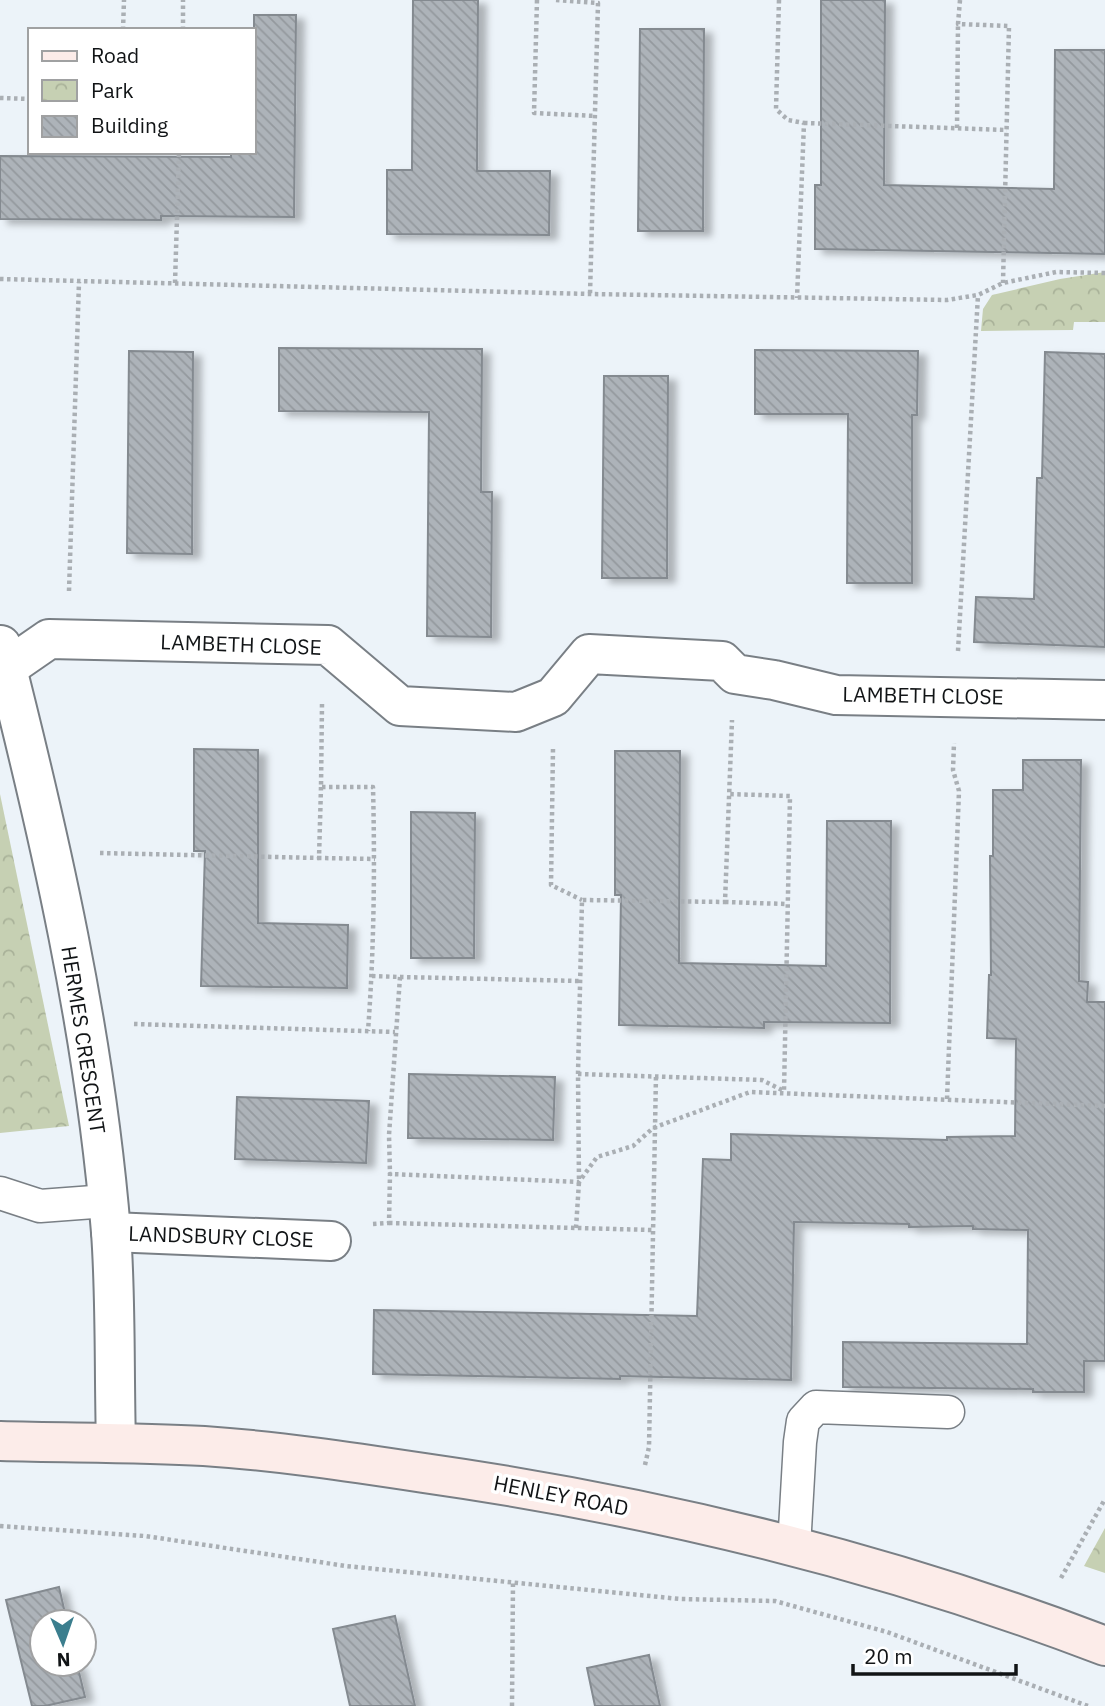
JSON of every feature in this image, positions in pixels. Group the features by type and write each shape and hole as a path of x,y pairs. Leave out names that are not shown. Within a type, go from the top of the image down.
{"main road":[{"name":"HENLEY ROAD","path":"0,1441 206,1446 327,1458 493,1483 633,1510 848,1560 1038,1620 1105,1646"}],"street":[{"name":"LAMBETH CLOSE","path":"49,639 328,645 400,706 516,712 554,696 589,653 722,661 735,674 836,695 1105,701"},
{"path":"3,656 49,639"},
{"name":"HERMES CRESCENT","path":"3,656 50,852 84,1021 109,1217 116,1443"},
{"name":"LANDSBURY CLOSE","path":"109,1217 331,1241"}],"lane":[{"path":"0,1193 40,1206 109,1217"},
{"path":"794,1547 803,1421 816,1407 948,1412"}],"path":[{"path":"123,28 124,0"},
{"path":"183,0 183,28"},
{"path":"537,0 534,113 596,116"},
{"path":"556,0 598,3 590,294"},
{"path":"779,0 776,109 788,120 804,123 1007,130"},
{"path":"957,128 960,0"},
{"path":"958,24 1009,26 1003,284"},
{"path":"0,98 28,99"},
{"path":"797,298 804,123"},
{"path":"176,283 179,154"},
{"path":"0,279 947,300 978,295 1003,284 1056,272 1105,272"},
{"path":"49,639 68,643 79,281"},
{"path":"319,858 321,706 328,645"},
{"path":"725,902 735,674"},
{"path":"554,696 551,885 582,900 786,904"},
{"path":"321,788 373,787 375,859 368,1031"},
{"path":"728,794 790,796 783,1091"},
{"path":"50,852 375,859"},
{"path":"576,1228 579,1182 578,1074 582,900"},
{"path":"372,976 580,981"},
{"path":"389,1223 389,1135 400,977"},
{"path":"84,1021 395,1032"},
{"path":"578,1074 762,1080 783,1091"},
{"path":"633,1510 649,1447 656,1075"},
{"path":"579,1182 597,1157 633,1146 653,1128 750,1092 783,1091 1105,1106"},
{"path":"390,1174 579,1182"},
{"path":"331,1241 359,1224 652,1230"},
{"path":"1038,1620 1105,1499"},
{"path":"0,1526 145,1536 346,1566 680,1599 775,1601 887,1632 1088,1706"},
{"path":"512,1706 513,1581"}],"green space":[{"path":"1105,272 1105,322 1074,322 1073,330 981,331 983,309 992,295 1060,279"},
{"path":"0,794 69,1126 0,1133"},
{"path":"1105,1528 1105,1573 1084,1566"}],"building":[{"path":"413,0 478,0 477,171 550,171 549,235 387,234 387,170 412,170"},
{"path":"821,0 885,0 884,185 1054,189 1055,50 1105,50 1105,254 815,249 815,185 821,185"},
{"path":"254,15 296,15 294,217 0,219 0,156 231,157 231,154 256,154"},
{"path":"640,29 704,29 703,231 638,231"},
{"path":"279,348 482,349 481,492 492,492 491,637 427,636 429,412 279,411"},
{"path":"755,350 918,351 917,415 912,415 912,583 847,583 848,414 755,414"},
{"path":"129,351 193,352 192,554 127,553"},
{"path":"1045,352 1105,354 1105,647 974,642 976,597 1034,599 1037,478 1042,478"},
{"path":"604,376 668,376 667,578 602,578"},
{"path":"194,749 258,750 258,923 348,925 347,988 201,986 205,851 194,851"},
{"path":"615,751 680,751 679,963 826,966 827,821 891,821 890,1023 764,1022 764,1028 619,1025 621,895 615,895"},
{"path":"1023,760 1081,760 1079,981 1088,982 1087,1002 1105,1002 1105,1361 1084,1361 1084,1392 843,1387 843,1342 1027,1344 1028,1230 973,1229 973,1226 909,1227 909,1224 794,1222 791,1380 373,1374 374,1310 697,1316 703,1159 731,1160 731,1134 947,1140 947,1137 1015,1136 1016,1039 987,1038 991,975 990,856 993,856 993,790 1023,790"},
{"path":"411,812 475,813 474,958 411,958"},
{"path":"409,1074 555,1077 553,1140 408,1138"},
{"path":"237,1097 369,1101 366,1163 235,1159"},
{"path":"59,1587 64,1608 28,1608 28,1678 80,1678 85,1697 45,1706 32,1706 6,1600"},
{"path":"395,1616 415,1706 350,1706 333,1629"},
{"path":"649,1655 660,1706 595,1706 587,1668"}]}
